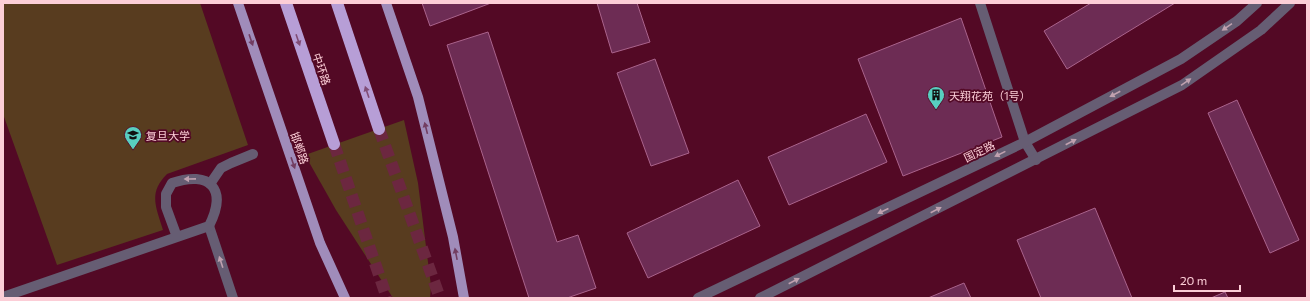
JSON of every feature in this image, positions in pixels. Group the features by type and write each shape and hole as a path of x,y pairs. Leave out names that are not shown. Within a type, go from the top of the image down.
{"highway":[{"name":"中环路","path":"286,3 334,144"},
{"path":"337,3 379,129"}],"main road":[{"name":"邯郸路","path":"238,3 320,243 344,298"},
{"path":"386,3 418,97 453,237 464,296"}],"street":[{"path":"980,3 1025,142 1036,160"},
{"name":"国定路","path":"698,298 1025,142 1181,59 1237,21 1257,3"},
{"path":"760,298 1182,85 1261,30 1290,3"},
{"path":"210,184 221,168 253,154"},
{"path":"3,297 209,226 215,214 218,203 216,193 210,184 198,179 184,179 172,183 166,194 166,207 177,237"},
{"path":"209,226 233,298"}],"shaded area":[{"path":"3,3 200,3 248,145 167,174 157,188 155,200 163,230 57,265 3,114"},
{"path":"404,120 418,183 431,286 430,298 393,298 336,210 305,155"}],"building":[{"path":"422,3 491,3 430,26"},
{"path":"597,3 637,3 650,42 612,53"},
{"path":"1091,3 1175,3 1067,69 1044,31"},
{"name":"天翔花苑（1号）","path":"961,18 1002,137 903,176 858,59"},
{"path":"488,32 557,242 578,235 596,288 567,298 529,298 447,45"},
{"path":"655,59 689,153 651,166 617,73"},
{"path":"1237,100 1299,240 1270,253 1208,113"},
{"path":"866,114 887,162 789,205 768,157"},
{"path":"738,180 760,226 648,278 627,233"},
{"path":"1095,208 1132,298 1041,298 1017,240"},
{"path":"964,283 971,298 928,298"},
{"path":"1225,292 1228,298 1211,298"}],"tunnel":[{"path":"379,129 440,298"},
{"path":"334,144 387,298"}],"place":[{"name":"天翔花苑（1号）","path":"936,110"},
{"name":"复旦大学","path":"133,150"}]}
